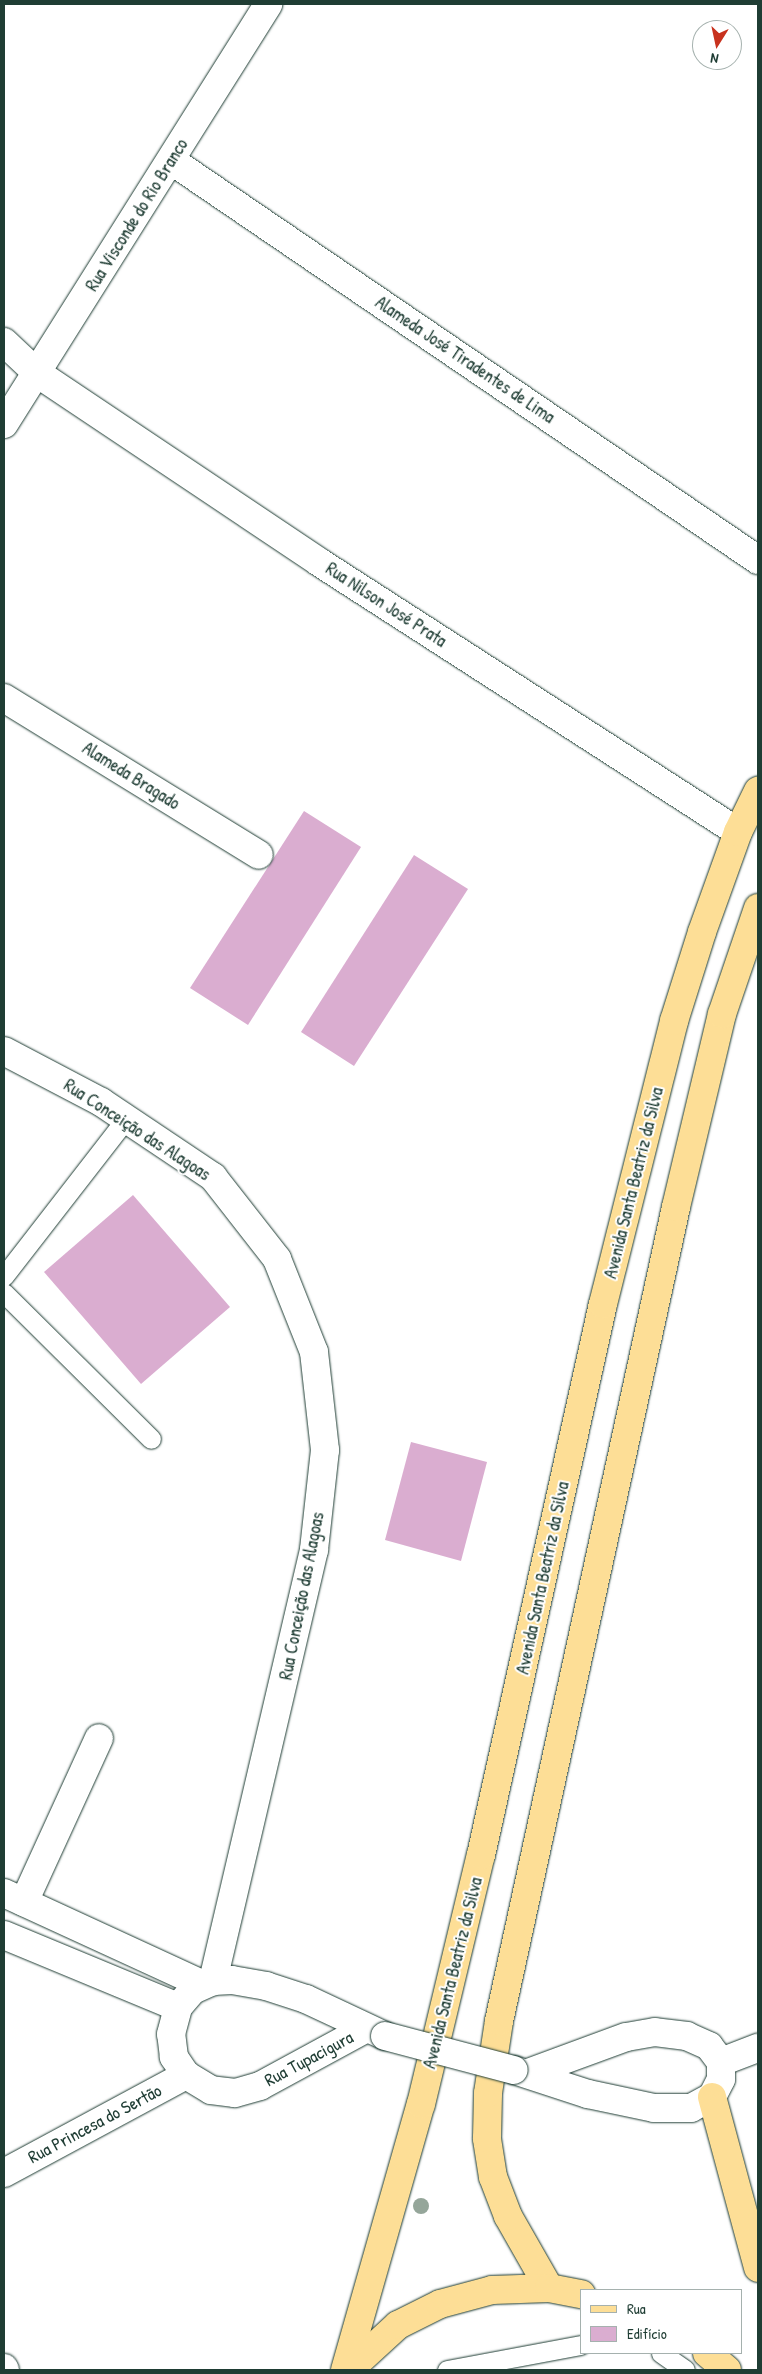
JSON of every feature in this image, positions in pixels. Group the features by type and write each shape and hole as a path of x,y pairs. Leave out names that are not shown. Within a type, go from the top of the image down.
{"main road":[{"name":"Avenida Santa Beatriz da Silva","path":"346,2370 421,2104 481,1855 603,1304 674,1021 738,832 758,792"},
{"path":"549,2288 508,2216 493,2177 487,2138 488,2093 499,2021 676,1207 722,1014 758,908"},
{"path":"712,2097 758,2268"},
{"path":"349,2370 398,2325 440,2304 492,2290 549,2288 580,2294"},
{"path":"708,2354 727,2370"}],"street":[{"name":"Rua Visconde do Rio Branco","path":"4,424 172,161 268,4"},
{"name":"Alameda José Tiradentes de Lima","path":"172,161 758,560"},
{"name":"Rua Nilson José Prata","path":"4,342 37,373 320,562 738,832"},
{"name":"Alameda Bragado","path":"4,698 259,854"},
{"name":"Rua Conceição das Alagoas","path":"4,1051 101,1102 125,1120 213,1177 277,1259 314,1352 325,1450 314,1550 208,1982"},
{"path":"14,1898 99,1738"},
{"name":"Rua Tupacigura","path":"14,1898 208,1982 266,1986 306,1999 375,2032"},
{"path":"4,1935 178,2007 208,1982"},
{"name":"Rua Tupacigura","path":"178,2007 171,2034 174,2057 186,2075 211,2090 235,2093 260,2086 375,2032"},
{"path":"375,2032 521,2071 588,2094 654,2108 691,2108 712,2097 721,2079 722,2062 709,2046 687,2036 655,2032 626,2037 521,2071"},
{"path":"722,2062 758,2048"},
{"name":"Rua Princesa do Sertão","path":"4,2173 186,2075"}],"lane":[{"path":"4,1276 125,1120"},
{"path":"4,1293 151,1439"},
{"path":"447,2370 580,2344"},
{"path":"662,2354 686,2370"}],"building":[{"path":"304,811 361,847 248,1025 190,988"},
{"path":"414,855 468,889 354,1066 301,1032"},
{"path":"133,1195 230,1307 141,1384 44,1272"},
{"path":"411,1442 487,1462 461,1561 385,1540"}]}
